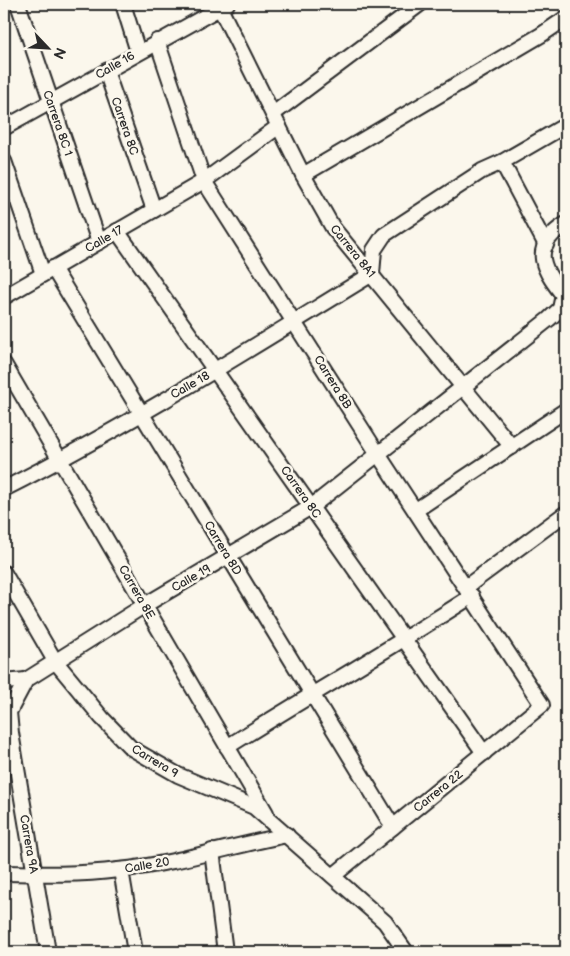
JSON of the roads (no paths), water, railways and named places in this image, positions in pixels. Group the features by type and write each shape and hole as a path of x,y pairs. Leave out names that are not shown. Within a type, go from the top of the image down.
{"street":[{"name":"Carrera 8C 1","path":"18,4 99,242"},
{"path":"123,4 138,52"},
{"name":"Calle 17","path":"4,297 204,182 276,120 420,4"},
{"name":"Calle 16","path":"4,128 222,5"},
{"name":"Carrera 8A1","path":"222,5 303,175 333,228 463,385 512,448"},
{"path":"303,175 541,35 566,18"},
{"name":"Carrera 8B","path":"157,41 204,182 542,705"},
{"name":"Carrera 8C","path":"106,71 154,210"},
{"path":"372,274 374,250 384,235 482,171 502,162 566,125"},
{"name":"Carrera 8D","path":"4,161 48,272 141,413 393,827"},
{"path":"502,162 546,245"},
{"path":"565,297 543,267 543,256 546,245 554,232 566,224"},
{"name":"Carrera 8C","path":"117,232 484,753"},
{"name":"Calle 18","path":"4,489 60,461 372,274"},
{"name":"Calle 19","path":"26,680 144,605 229,557 311,507 560,309 565,297"},
{"name":"Carrera 8E","path":"4,364 270,820"},
{"path":"416,510 512,448 566,410"},
{"path":"227,747 312,693 404,640 469,591 566,513"},
{"name":"Carrera 9","path":"4,572 55,661 102,718 131,748 178,775 254,807 385,922 406,952"},
{"path":"4,682 26,680"},
{"name":"Carrera 9A","path":"26,680 9,712 7,734 48,952"},
{"name":"Carrera 22","path":"333,876 542,705"},
{"name":"Calle 20","path":"4,873 34,874 120,870 166,862 287,835"},
{"path":"212,851 225,952"},
{"path":"120,870 134,952"}]}
